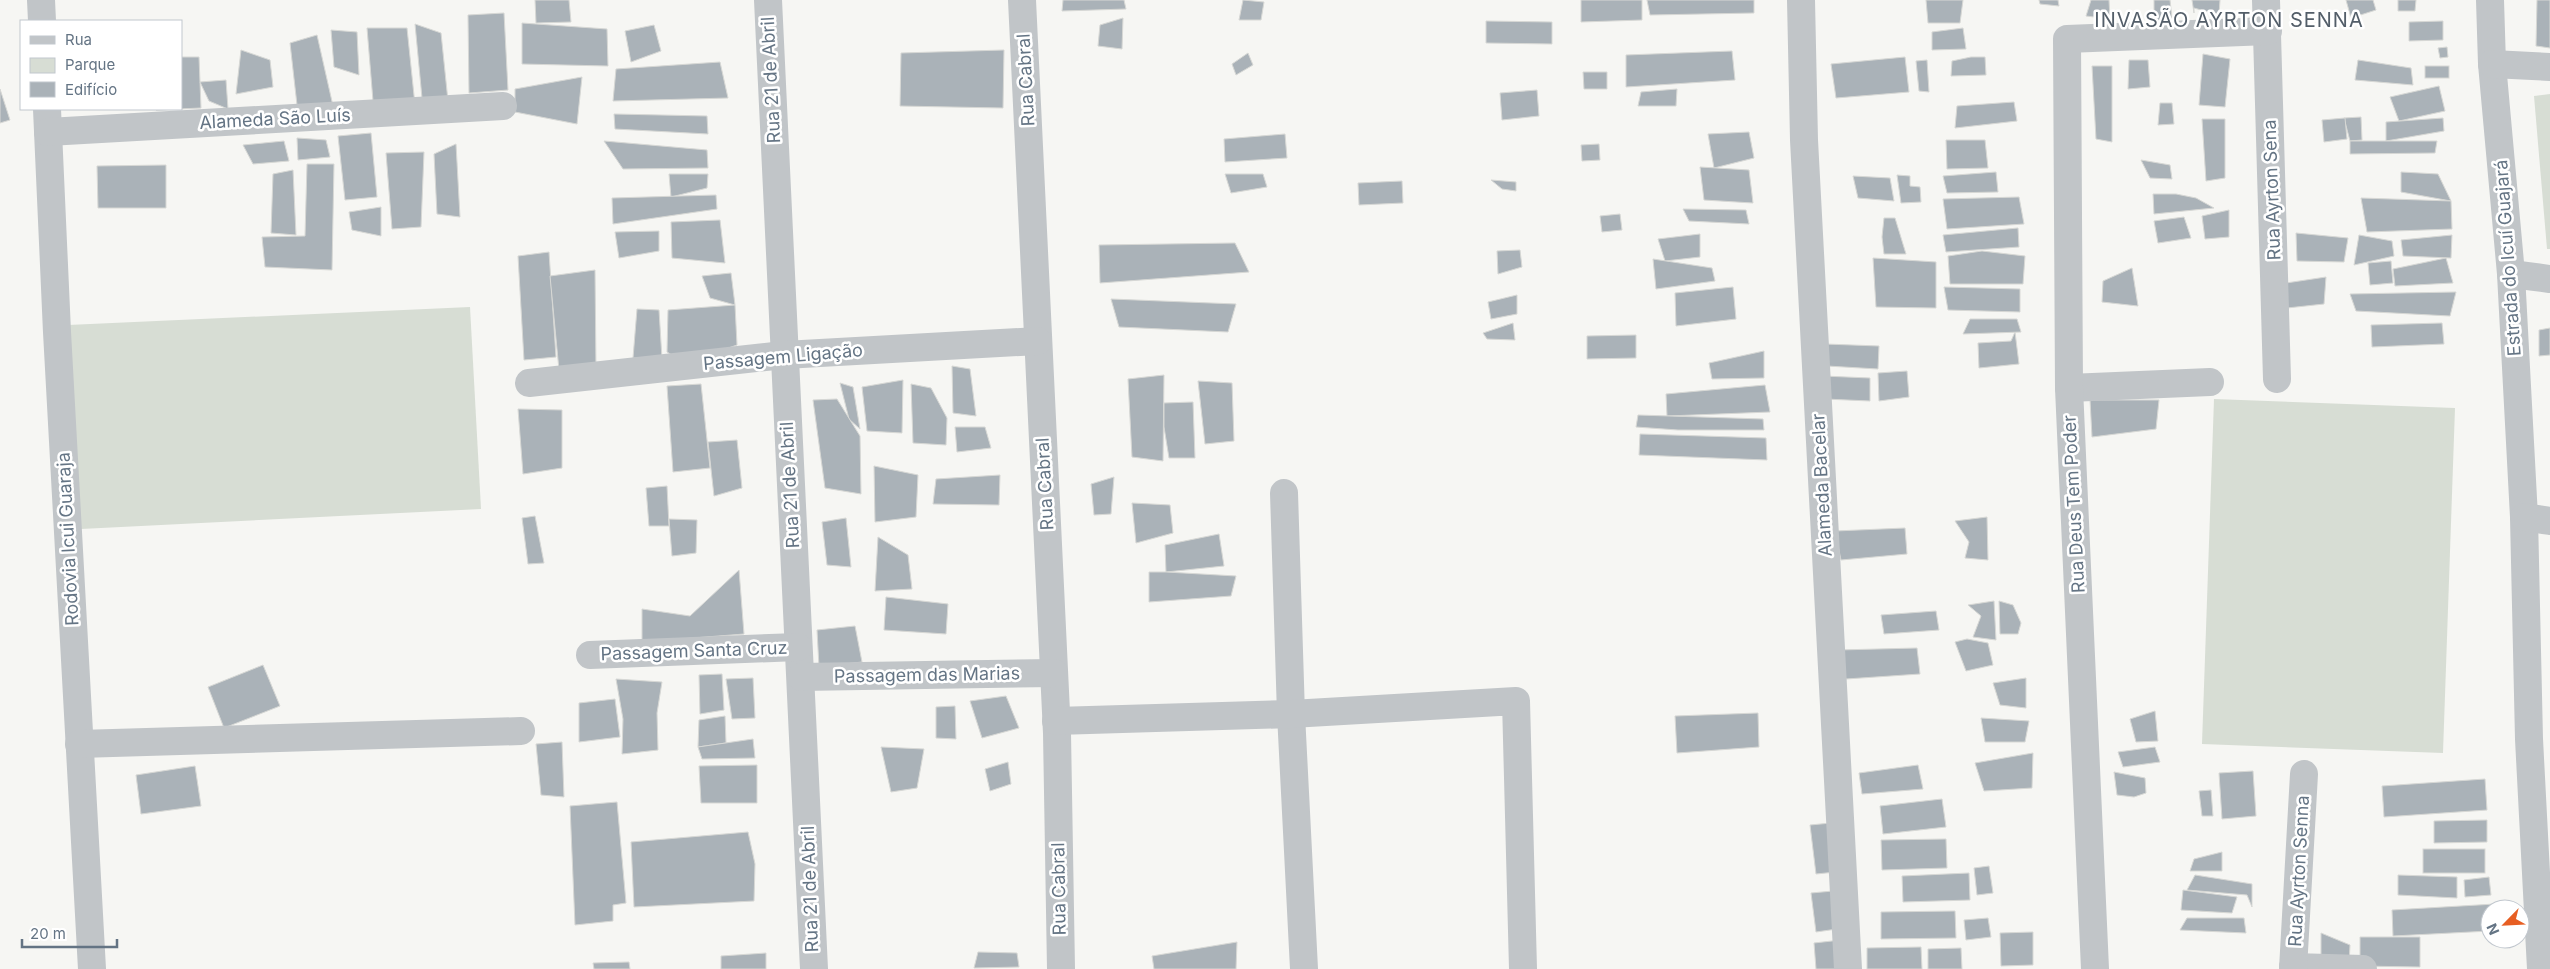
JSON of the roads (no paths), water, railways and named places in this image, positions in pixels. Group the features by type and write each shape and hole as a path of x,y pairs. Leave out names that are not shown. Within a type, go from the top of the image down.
{"street":[{"path":"41,0 42,20"},
{"name":"Rua 21 de Abril","path":"768,0 814,969"},
{"name":"Rua Cabral","path":"1022,0 1056,721 1061,969"},
{"name":"Alameda Bacelar","path":"1802,0 1804,140 1848,969"},
{"name":"Rua Ayrton Sena","path":"2266,0 2277,379"},
{"name":"Estrada do Icuí Guajará","path":"2490,0 2492,64 2511,274 2537,519 2541,969"},
{"name":"Rua Deus Tem Poder","path":"2095,969 2069,388 2067,39 2268,30"},
{"path":"2492,64 2550,67"},
{"name":"Alameda São Luís","path":"47,121 503,106"},
{"name":"Rodovia Icui Guaraja","path":"47,121 92,969"},
{"path":"2511,274 2550,279"},
{"name":"Passagem Ligação","path":"529,383 784,355 1038,340"},
{"path":"2069,388 2210,382"},
{"path":"1284,493 1290,714 1304,969"},
{"name":"Passagem Santa Cruz","path":"590,655 798,647"},
{"name":"Passagem das Marias","path":"801,677 1054,673"},
{"path":"1056,721 1290,714 1516,701 1523,969"},
{"path":"79,744 521,731"},
{"name":"Rua Ayrton Senna","path":"2293,968 2304,774"},
{"path":"2293,968 2363,969"}],"district":[{"name":"INVASÃO AYRTON SENNA","path":"2229,20"}]}
